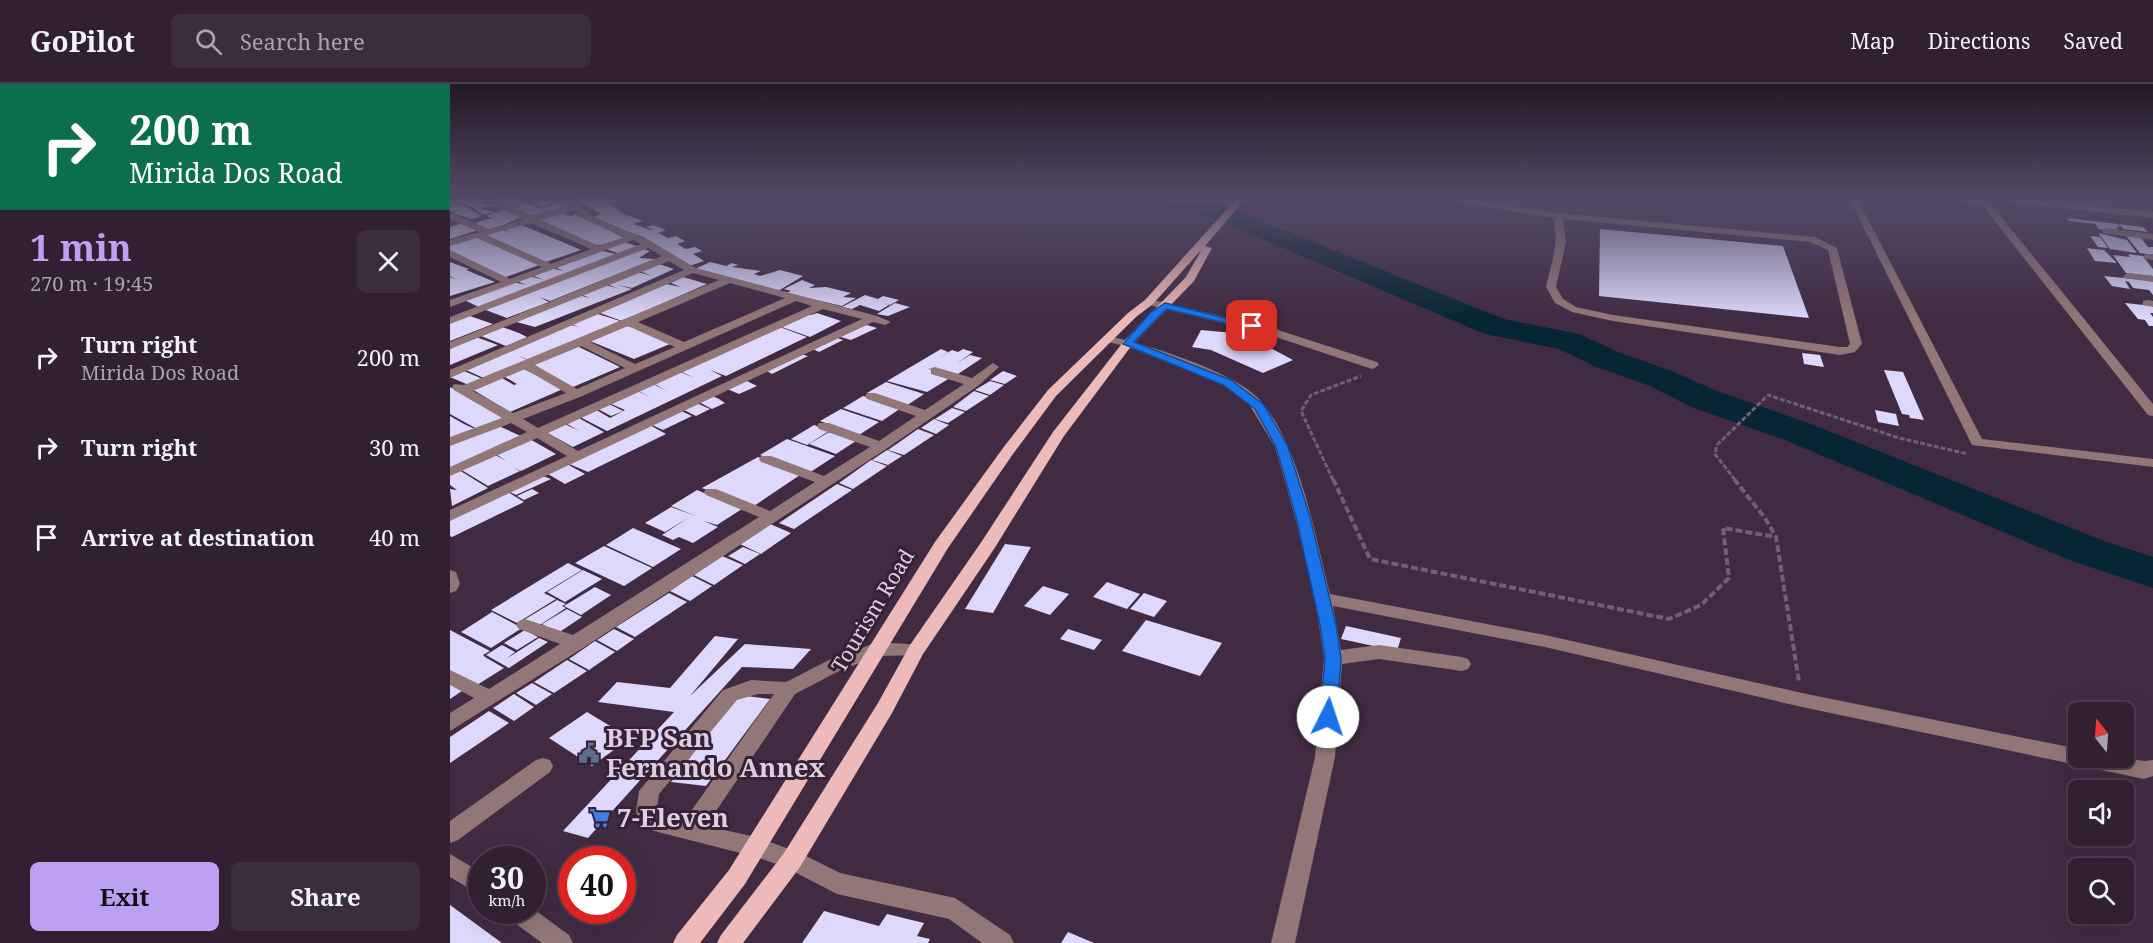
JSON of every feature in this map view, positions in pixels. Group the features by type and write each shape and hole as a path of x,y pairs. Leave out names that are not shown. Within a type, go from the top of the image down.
{"main road":[{"path":"729,943 792,860 885,708 916,650 988,545 1058,435 1128,344 1153,315 1165,306 1190,279 1198,252 1209,238"},
{"path":"1198,252 1212,238"},
{"name":"Tourism Road","path":"685,943 756,847 941,546 1014,443 1052,393 1125,322 1149,302 1198,252"}],"street":[{"path":"450,243 466,238"},
{"path":"493,238 550,267"},
{"path":"572,238 598,249"},
{"path":"452,302 630,238"},
{"path":"450,516 879,320 793,299 693,270 672,256 635,238"},
{"path":"1561,238 1551,287 1559,301 1572,309 1613,318 1840,351 1851,350 1856,344 1832,248 1812,240 1792,238"},
{"path":"1873,238 1977,442 2153,463"},
{"path":"2013,238 2153,412"},
{"path":"450,321 649,244"},
{"path":"450,253 509,282"},
{"path":"450,346 672,256"},
{"path":"450,374 693,270"},
{"path":"2128,276 2153,279"},
{"path":"464,390 729,280"},
{"path":"450,442 576,394 793,299"},
{"path":"452,302 540,335"},
{"path":"1149,302 1271,331 1373,365"},
{"path":"450,472 822,305"},
{"path":"629,322 683,346"},
{"path":"1107,339 1128,344 1227,382 1259,407 1282,447 1303,517 1323,598 1333,658 1325,757 1283,943"},
{"path":"580,341 635,368"},
{"path":"525,365 576,394"},
{"path":"450,723 881,446 974,383 993,367"},
{"path":"935,371 974,383"},
{"path":"450,382 578,456"},
{"path":"871,396 926,415"},
{"path":"824,426 881,446"},
{"path":"766,459 825,481"},
{"path":"711,492 769,516"},
{"path":"450,576 452,584 450,587"},
{"path":"1323,598 1545,641 1802,700 2068,754"},
{"path":"525,625 577,643"},
{"path":"688,832 706,810 788,689 835,665 878,649 916,650"},
{"path":"1333,658 1378,652 1462,664"},
{"path":"450,677 488,697"},
{"path":"788,689 757,685 742,688 730,695 649,791 646,812 658,823 756,847 792,860 837,883 900,895 955,909 1002,943"},
{"path":"450,833 543,766"},
{"path":"2134,768 2144,770 2153,768"},
{"path":"450,864 468,876"},
{"path":"534,924 557,942"}],"path":[{"path":"1373,365 1373,370 1369,374 1311,395 1301,411 1370,559 1669,620 1701,605 1729,578 1723,528 1776,537"},
{"path":"1802,700 1776,537 1765,518 1715,454 1721,439 1768,396 1899,438 1977,457 1984,452 1977,442"}],"building":[{"path":"469,238 481,238 542,264 503,278 450,252 450,244 461,243 457,242"},
{"path":"487,238 553,238 581,250 543,263"},
{"path":"577,238 625,238 600,245"},
{"path":"645,238 680,238 685,241 677,244 686,249 695,247 702,251 693,254 704,261 689,266"},
{"path":"1600,238 1698,238 1783,246 1809,318 1599,296"},
{"path":"2092,238 2101,238 2108,248 2098,247"},
{"path":"2102,238 2127,240 2137,253 2110,249"},
{"path":"2128,238 2141,238 2148,247 2153,247 2153,255 2140,253"},
{"path":"624,242 640,247 620,254 606,249"},
{"path":"2087,248 2104,250 2117,263 2095,261"},
{"path":"643,249 650,251 639,258 655,259 550,301 539,297 549,302 507,318 483,309"},
{"path":"599,250 620,255 481,308 464,300 513,282 527,285 516,281 529,276 544,280 531,275 550,268 564,271 554,267"},
{"path":"2128,254 2143,256 2153,269 2153,276 2126,273 2113,255 2130,257"},
{"path":"450,262 495,282 450,296 450,277 457,280 450,276"},
{"path":"710,262 726,266 732,263 738,265 732,267 761,271 754,274 760,276 780,270 803,276 778,291 695,269"},
{"path":"659,264 674,269 632,288 618,285 632,289 535,327 513,321 578,295 590,298 580,294 604,285 617,288 606,284 638,272 652,276 640,271"},
{"path":"2104,276 2153,281 2153,295 2149,290 2133,288 2129,282 2125,281 2130,289 2112,286"},
{"path":"683,277 707,284 622,321 600,313 666,284 681,287 671,283"},
{"path":"802,280 815,285 809,288 826,287 851,293 843,297 856,298 842,306 786,293 791,291 784,289"},
{"path":"865,295 878,299 883,296 899,300 890,305 884,303 889,305 879,311 860,305 852,309 842,307"},
{"path":"895,303 910,307 888,316 877,314"},
{"path":"2125,303 2153,306 2153,313 2150,313 2153,317 2153,326 2149,326 2145,320 2138,319"},
{"path":"805,313 811,315 817,313 841,321 810,337 779,326"},
{"path":"598,314 620,321 532,361 518,356 530,361 488,380 466,370 567,324 579,327 571,324"},
{"path":"467,315 493,324 450,341 450,322"},
{"path":"623,325 642,330 670,344 634,359 585,339"},
{"path":"867,325 877,328 851,340 837,336"},
{"path":"777,326 807,337 726,376 710,370 722,376 607,431 578,416 595,409 610,418 625,410 609,403 636,390 652,398 637,390 651,383 667,391 653,383 678,371 694,378 680,371"},
{"path":"502,327 527,337 506,346 481,336"},
{"path":"1201,330 1244,334 1293,360 1263,373 1211,350 1192,347"},
{"path":"476,337 498,345 450,365 450,349"},
{"path":"835,337 843,340 819,352 811,348"},
{"path":"575,345 620,367 573,387 529,364"},
{"path":"941,349 948,352 938,358 952,350 958,352 963,349 973,352 956,364 970,355 982,358 955,376 927,368 950,378 927,392 887,381"},
{"path":"1802,353 1820,355 1824,367 1804,364"},
{"path":"800,354 808,356 772,374 764,369"},
{"path":"522,368 563,389 510,412 470,388 502,378 514,385 517,384 503,376"},
{"path":"1884,370 1903,372 1924,420 1902,414"},
{"path":"464,371 485,380 471,386 450,377"},
{"path":"1003,371 1017,376 1005,384 990,380"},
{"path":"745,380 757,386 739,394 727,389"},
{"path":"990,381 1004,385 990,395 975,390"},
{"path":"886,382 924,394 906,406 867,393"},
{"path":"450,387 505,417 477,429 450,414"},
{"path":"974,391 989,396 966,411 953,407"},
{"path":"710,395 725,403 712,409 697,401"},
{"path":"863,396 901,408 882,421 843,408"},
{"path":"694,402 710,409 696,416 680,408"},
{"path":"607,403 623,411 611,416 596,408"},
{"path":"952,408 965,412 948,423 935,419"},
{"path":"841,409 879,422 859,435 820,421"},
{"path":"679,410 692,416 663,430 650,424"},
{"path":"1875,410 1896,414 1899,426 1878,422"},
{"path":"450,416 464,424 475,429 450,440"},
{"path":"577,417 604,432 573,447 544,431 563,423 579,431 564,422"},
{"path":"934,419 949,425 936,434 921,428"},
{"path":"648,424 666,434 588,472 567,463"},
{"path":"814,425 829,431 807,445 791,439"},
{"path":"499,426 525,438 450,471 450,445"},
{"path":"918,429 934,435 904,455 888,450"},
{"path":"829,432 856,441 836,454 809,444"},
{"path":"528,438 556,454 521,471 512,467 520,471 488,486 460,469 493,454 505,460 494,453"},
{"path":"787,439 835,456 809,473 760,455"},
{"path":"887,450 902,456 888,465 872,460"},
{"path":"758,457 803,473 751,508 702,488"},
{"path":"871,460 887,466 853,489 839,483"},
{"path":"567,464 585,474 565,484 548,474"},
{"path":"459,470 488,488 452,506 450,489 457,490 450,485 450,474"},
{"path":"543,476 551,479 516,495 510,492"},
{"path":"837,484 852,490 794,529 779,523"},
{"path":"532,489 539,493 524,500 517,496"},
{"path":"697,490 742,509 717,525 704,521 718,527 693,543 679,537 673,540 662,535 688,518 665,532 645,523 671,507 696,516 671,506"},
{"path":"508,492 524,502 450,536 450,519"},
{"path":"770,524 791,533 761,554 740,544"},
{"path":"633,528 681,549 653,567 606,545"},
{"path":"1005,544 1031,547 993,613 965,609"},
{"path":"604,546 652,568 624,586 575,563"},
{"path":"743,547 760,554 745,564 728,556"},
{"path":"722,556 743,565 714,585 694,575"},
{"path":"568,563 582,570 544,593 556,599 517,623 491,610"},
{"path":"583,570 602,579 565,602 547,592"},
{"path":"692,576 712,586 690,601 670,591"},
{"path":"1107,582 1140,594 1127,609 1093,597"},
{"path":"1043,586 1069,594 1050,615 1024,606"},
{"path":"595,587 611,595 581,615 564,606"},
{"path":"669,593 687,602 635,637 616,627"},
{"path":"1144,593 1167,601 1154,617 1130,609"},
{"path":"557,600 566,604 562,606 566,608 535,628 522,621"},
{"path":"567,609 582,617 558,633 542,624"},
{"path":"492,612 522,628 491,648 461,632"},
{"path":"1146,620 1222,643 1200,676 1122,651"},
{"path":"1346,626 1401,638 1397,651 1341,639"},
{"path":"614,629 634,639 617,651 597,640"},
{"path":"1068,629 1102,640 1094,650 1060,639"},
{"path":"450,630 490,651 483,655 504,668 477,685 450,674"},
{"path":"525,630 538,637 517,650 504,643"},
{"path":"715,636 738,639 690,696 745,644 811,649 793,669 742,667 588,838 563,831 674,712 598,702 617,682 670,688"},
{"path":"539,638 548,642 509,668 486,655 502,645 515,652 506,659"},
{"path":"595,641 615,652 589,670 569,659"},
{"path":"567,660 587,671 554,693 534,682"},
{"path":"532,683 552,694 536,705 516,693"},
{"path":"450,684 462,691 450,699"},
{"path":"514,694 534,707 514,721 493,708"},
{"path":"738,695 770,699 706,786 671,782"},
{"path":"489,711 509,723 450,763 450,737"},
{"path":"587,712 630,738 592,766 549,738"},
{"path":"450,905 468,918 468,924 476,924 502,943 450,943"},
{"path":"824,911 879,926 887,914 924,923 917,936 930,939 928,943 802,943"},
{"path":"1068,932 1094,943 1061,943"}],"waterway":[{"path":"1281,238 1496,327 1568,341 1606,359 1662,379 1704,399 1798,432 2088,551 2153,573"}],"place":[{"name":"BFP San Fernando Annex","path":"589,753"},
{"name":"7-Eleven","path":"600,818"}],"route":[{"path":"1252,326 1165,306 1153,315 1128,344 1227,382 1251,398 1259,407 1282,447 1303,517 1328,625 1333,658 1328,717"}]}
